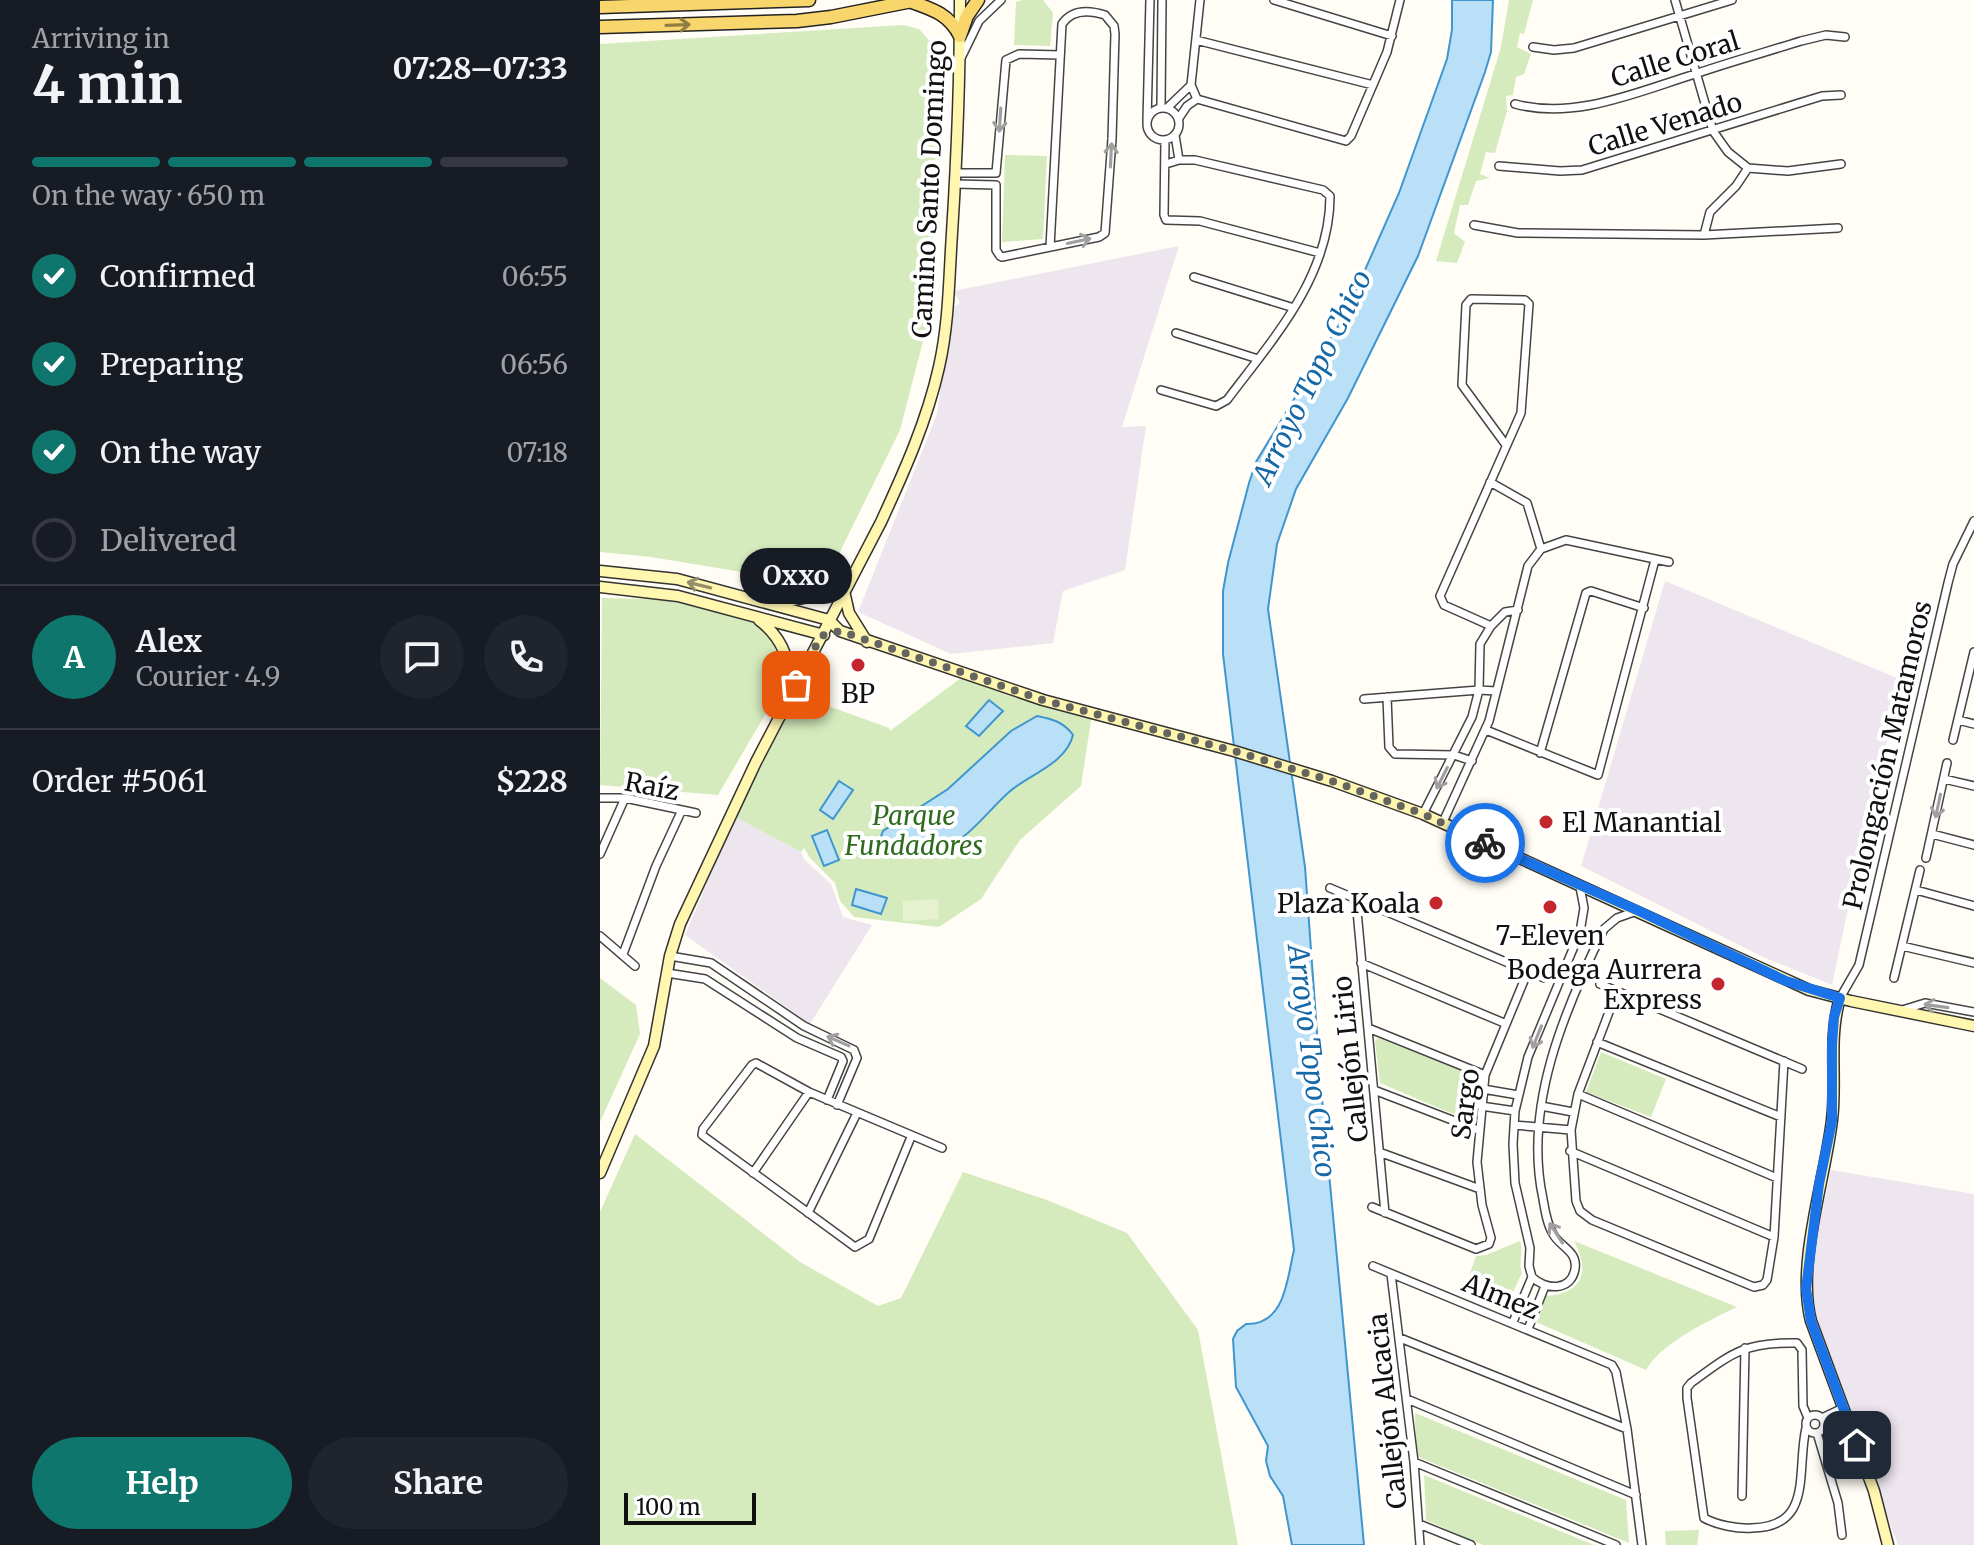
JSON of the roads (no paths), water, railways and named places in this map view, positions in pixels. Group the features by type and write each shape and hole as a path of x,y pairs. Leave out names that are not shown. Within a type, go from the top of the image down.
{"main road":[{"path":"600,7 809,0"},
{"path":"960,36 967,16 978,0"},
{"path":"600,27 797,21 904,2 944,14 960,36"}],"street":[{"name":"Camino Santo Domingo","path":"600,1173 654,1046 670,956 680,924 900,481 939,367 947,316 955,179 960,0"},
{"path":"959,63 979,21 1001,0"},
{"path":"1150,0 1147,121 1151,135 1165,140 1175,135"},
{"path":"1162,0 1160,46 1164,108"},
{"path":"1197,99 1191,85 1200,0"},
{"path":"1274,0 1392,36"},
{"path":"1197,99 1346,141 1351,136 1392,36 1400,0"},
{"path":"1675,0 1713,131 1723,147 1748,168 1788,171 1841,164"},
{"path":"1533,47 1554,50 1574,48 1732,0"},
{"path":"955,179 996,185 996,250 1000,256 1050,247 1099,237 1106,229 1115,34 1110,19 1105,15 1086,11 1068,16 1062,24 1050,247"},
{"name":"Calle Coral","path":"1515,104 1535,109 1570,108 1610,101 1826,35 1845,37"},
{"path":"1196,40 1373,85"},
{"path":"1149,45 1160,46"},
{"path":"955,179 996,173 1006,60 1019,54 1060,55"},
{"path":"1147,121 1152,111 1164,108 1191,85"},
{"name":"Calle Venado","path":"1499,166 1582,170 1822,96 1841,95"},
{"path":"1179,160 1175,135 1179,118 1197,99"},
{"path":"1164,108 1179,118"},
{"path":"1165,140 1166,220 1200,221 1320,253"},
{"path":"1161,390 1220,406 1227,400 1294,308 1311,278 1330,213 1330,196 1323,190 1195,160 1166,164"},
{"path":"1704,235 1712,208 1736,186 1748,168"},
{"path":"1474,225 1518,233 1704,235 1838,228"},
{"path":"1194,277 1294,308"},
{"path":"1491,626 1444,605 1440,596 1490,482 1506,445 1523,405 1529,304 1525,300 1471,299 1466,305 1462,385 1506,445"},
{"path":"1176,333 1258,359"},
{"path":"1490,482 1527,503 1541,549"},
{"name":"Prolongación Matamoros","path":"1840,998 1859,965 1948,583 1953,564 1974,521"},
{"path":"1443,822 1486,730 1528,566 1541,549 1566,540 1669,562"},
{"path":"1486,730 1596,776 1600,773 1655,560"},
{"path":"770,604 789,603 823,594 857,568"},
{"path":"600,571 677,579 829,620 840,631 867,642 1043,700 1283,765 1443,822 1786,981 1840,998 1974,1026"},
{"path":"600,587 678,596 821,636 840,631"},
{"path":"844,591 849,613 867,642"},
{"path":"1540,753 1586,593 1591,591 1644,608"},
{"path":"1423,814 1468,726 1479,690 1480,644 1491,626 1505,612 1518,610"},
{"path":"754,616 773,632 784,649 790,673 787,704"},
{"path":"1953,740 1974,652"},
{"path":"1364,699 1496,691"},
{"path":"1387,697 1391,752 1454,755 1472,761"},
{"path":"1958,720 1974,724"},
{"path":"1926,858 1947,763"},
{"path":"1944,779 1974,786"},
{"name":"Raíz","path":"600,798 625,798 696,813"},
{"path":"600,854 625,798"},
{"path":"623,954 656,866 681,812"},
{"path":"1932,834 1974,845"},
{"path":"1894,978 1920,870"},
{"path":"1513,1322 1532,1277 1530,1248 1515,1183 1515,1111 1532,1047 1580,932 1584,908 1579,885"},
{"path":"1330,888 1544,978"},
{"path":"1916,890 1974,906"},
{"name":"Callejón Lirio","path":"1356,900 1385,1213"},
{"path":"1532,1277 1545,1286 1564,1285 1572,1276 1575,1265 1573,1254 1552,1232 1538,1170 1539,1128 1547,1070 1604,929 1617,918 1639,911"},
{"path":"1580,932 1598,941"},
{"path":"600,936 635,966"},
{"path":"1902,946 1974,963"},
{"path":"670,956 711,963 804,1026 854,1050 857,1058 837,1105"},
{"path":"1361,963 1504,1023"},
{"name":"Sargo","path":"1385,1213 1476,1249 1487,1246 1491,1238 1480,1189 1478,1130 1485,1075 1528,971"},
{"path":"667,973 705,979 797,1038 841,1057 843,1061 827,1100"},
{"path":"1600,984 1802,1069"},
{"path":"1617,991 1573,1112 1570,1151 1578,1206 1592,1220 1754,1287 1763,1285 1767,1280 1774,1237 1784,1061"},
{"path":"1840,998 1834,1017 1832,1045 1832,1121 1819,1184 1806,1289 1811,1321 1878,1504 1888,1545"},
{"path":"1899,1011 1925,1003 1974,1012"},
{"path":"1368,1028 1485,1075"},
{"path":"1597,1042 1781,1117"},
{"path":"911,1137 869,1239 855,1247 704,1138 703,1129 756,1063 837,1105 942,1148"},
{"path":"1483,1089 1518,1095"},
{"path":"1374,1090 1478,1130"},
{"path":"753,1173 809,1092"},
{"path":"1578,1094 1777,1178"},
{"path":"1481,1106 1515,1111"},
{"path":"1541,1106 1573,1112"},
{"path":"808,1213 857,1113"},
{"path":"1514,1125 1571,1130"},
{"path":"1570,1151 1774,1237"},
{"path":"1379,1152 1480,1189"},
{"path":"1372,1207 1385,1213"},
{"name":"Almez","path":"1373,1266 1612,1365 1627,1429"},
{"name":"Callejón Alcacia","path":"1391,1274 1414,1462 1420,1545"},
{"path":"1528,1329 1545,1286"},
{"path":"1400,1338 1627,1429 1642,1545"},
{"path":"1766,1342 1799,1344 1802,1350 1803,1406 1808,1418 1797,1507 1787,1518 1769,1526 1744,1528 1704,1518 1687,1388 1727,1356 1745,1348 1766,1342"},
{"path":"1742,1496 1745,1348"},
{"path":"1407,1399 1636,1495"},
{"path":"1806,1428 1811,1433 1843,1408"},
{"path":"1808,1418 1815,1415 1821,1426 1842,1535"},
{"path":"1821,1426 1849,1423"},
{"path":"1414,1462 1616,1545"},
{"path":"1419,1524 1471,1545"}],"water":[{"name":"Arroyo Topo Chico","path":"1452,0 1493,0 1491,52 1485,72 1418,256 1348,398 1296,489 1277,544 1268,609 1305,867 1321,1088 1364,1545 1292,1545 1283,1496 1270,1476 1266,1461 1268,1446 1236,1387 1233,1339 1246,1324 1269,1317 1277,1308 1286,1286 1294,1250 1223,654 1223,591 1256,462 1346,313 1399,193 1447,59 1452,30"},
{"path":"989,700 1003,711 979,736 966,726"},
{"path":"1037,716 1057,722 1073,735 1063,754 1055,761 1009,792 969,832 948,846 908,855 895,854 882,848 880,839 883,831 948,789 1011,731"},
{"path":"839,781 853,790 833,819 820,810"},
{"path":"827,830 839,860 824,866 812,836"},
{"path":"856,889 887,898 881,914 852,905"}],"place":[{"name":"BP","path":"858,665"},
{"name":"Oxxo","path":"796,685"},
{"name":"El Manantial","path":"1546,822"},
{"name":"Plaza Koala","path":"1436,903"},
{"name":"7-Eleven","path":"1550,907"},
{"name":"Bodega Aurrera Express","path":"1718,984"}],"park label":[{"name":"Parque Fundadores","path":"914,830"}]}
